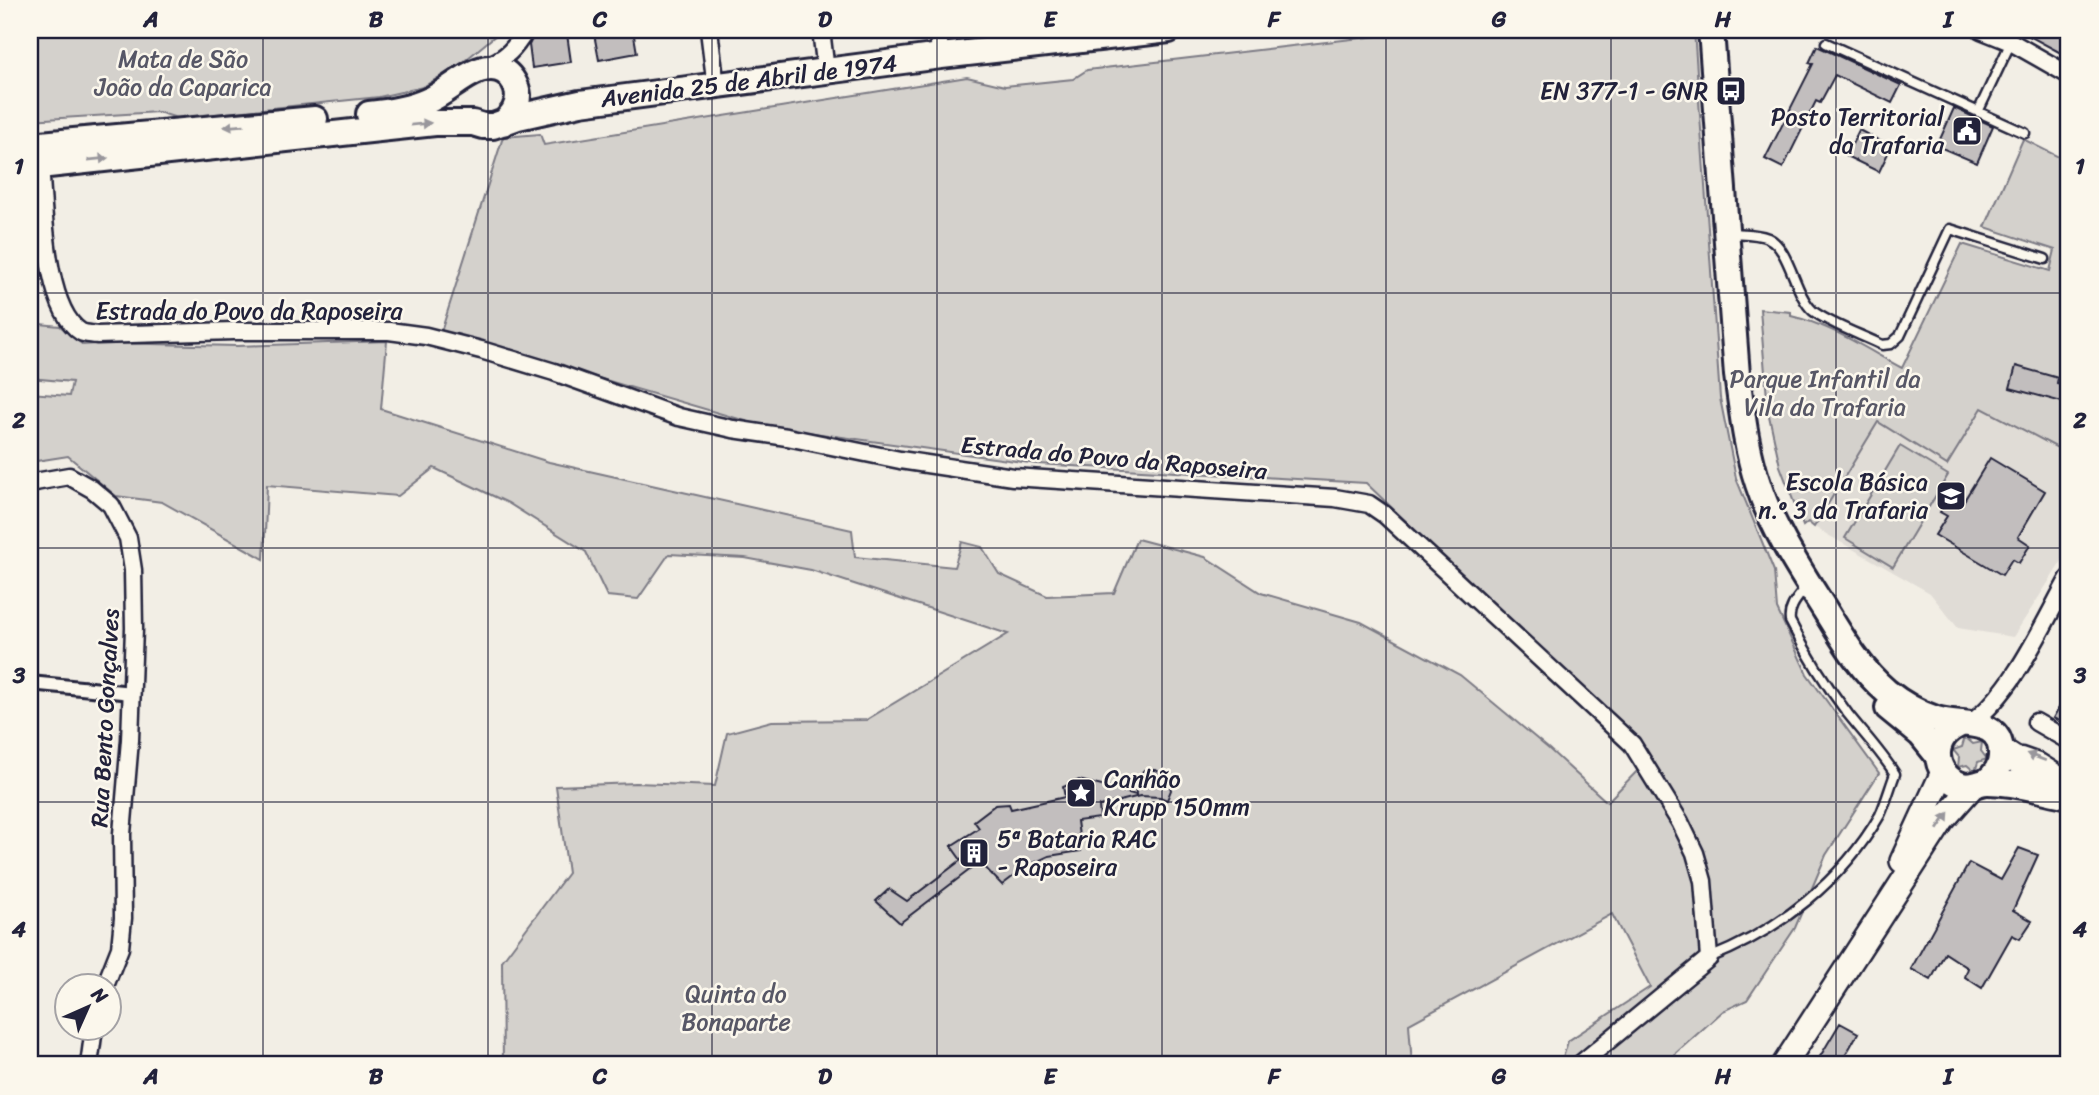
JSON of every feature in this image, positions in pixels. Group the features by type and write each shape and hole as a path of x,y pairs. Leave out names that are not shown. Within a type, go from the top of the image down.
{"main road":[{"name":"Avenida 25 de Abril de 1974","path":"33,159 435,123 473,122 483,126 580,103 941,56 1169,30"},
{"path":"1711,30 1737,375 1745,429 1758,484 1782,540 1863,667 1896,699 1931,717 1980,724 1999,744 2036,773 2069,788"},
{"name":"Avenida 25 de Abril de 1974","path":"475,73 497,68 507,74 516,86 537,100 580,103"},
{"path":"473,122 460,107 458,97 475,73"},
{"path":"33,159 167,133 384,113 424,102 475,73"},
{"path":"503,123 516,108 516,86"},
{"path":"1840,634 1871,690 1885,706 1921,735 1954,782 2018,785 2069,796"},
{"path":"1865,939 1941,764 1939,748 1946,733 1966,723"},
{"path":"1784,1065 1942,821 1979,784 1998,771 1999,744"}],"street":[{"path":"475,73 502,59 516,47 526,30"},
{"path":"709,30 716,87"},
{"path":"821,30 826,71"},
{"path":"937,30 941,56"},
{"path":"1990,31 2013,36 2069,75"},
{"path":"516,47 516,86"},
{"path":"30,136 143,129 167,133"},
{"name":"Estrada do Povo da Raposeira","path":"33,159 50,275 69,319 82,333 389,331 426,336 481,350 554,372 679,417 900,460 1013,477 1335,498 1368,504 1385,515 1633,744 1680,822 1695,853 1703,881 1709,958"},
{"name":"Rua Bento Gonçalves","path":"30,486 35,482 69,477 92,489 111,505 128,538 133,570 132,693 122,834 120,948 111,972"},
{"path":"1999,744 1995,723 1998,709 2012,678 2069,578"},
{"path":"1966,723 1992,705 2012,678"},
{"path":"30,683 132,693"},
{"path":"2036,722 2069,741"},
{"path":"1579,1065 1709,958"},
{"path":"89,1065 92,1042"}],"lane":[{"path":"1978,112 2013,36"},
{"path":"1826,43 2025,133"},
{"path":"1727,232 1763,236 1772,240 1807,304 1816,313 1882,345 1891,344 1900,336 1950,229 2045,259"},
{"path":"1709,958 1751,938 1820,891 1842,869 1863,841 1881,812 1895,774 1883,754 1847,712 1823,678 1790,621 1789,612 1808,583"},
{"path":"1999,744 2042,759 2069,776"}],"shaded area":[{"name":"Escola Básica n.º 3 da Trafaria","path":"1982,408 2069,454 2069,550 2013,637 1958,628 1930,593 1814,527 1878,422"}],"green space":[{"name":"Mata de São João da Caparica","path":"30,30 502,30 462,63 423,87 379,97 177,118 158,112 30,120"},
{"name":"Quinta do Bonaparte","path":"1429,30 1694,30 1720,398 1736,478 1774,571 1777,609 1807,674 1879,773 1826,855 1795,928 1747,1000 1723,1011 1676,1053 1672,1065 1561,1065 1568,1041 1650,987 1612,914 1409,1024 1412,1065 503,1065 502,961 568,873 556,786 636,783 715,786 727,733 772,721 866,720 1008,634 811,570 745,558 669,554 638,599 607,596 586,552 508,503 434,468 398,496 267,485 264,559 162,502 116,496 68,456 30,462 30,393 69,396 72,382 30,378 30,323 60,326 83,345 109,343 237,346 387,341 381,409 549,462 852,530 855,557 954,567 962,542 982,547 999,574 1047,596 1114,593 1137,539 1205,557 1261,593 1361,622 1460,675 1549,749 1607,802 1646,762 1649,754 1366,483 1037,464 763,426 441,332 503,137 540,134 544,145 967,77 1005,86 1073,79 1087,70"},
{"name":"Parque Infantil da Vila da Trafaria","path":"2023,139 2069,162 2069,454 1982,408 1947,465 1878,422 1814,527 1808,522 1803,526 1780,466 1768,411 1760,309 1791,312 1791,316 1834,331 1902,368 1962,244 2050,271 2055,250 1985,227"},
{"path":"1900,446 1948,475 1893,567 1845,538"},
{"path":"1965,737 1973,744 1982,742 1981,751 1987,759 1978,762 1975,772 1967,765 1958,767 1959,757 1953,750 1962,747"}],"building":[{"path":"633,30 637,53 599,60 594,34"},
{"path":"2018,30 2069,30 2069,57 2059,52"},
{"path":"567,34 571,62 532,68 529,45 532,39"},
{"path":"1817,46 1901,85 1892,103 1835,75 1820,103 1816,101 1783,168 1765,159 1813,64 1809,63"},
{"name":"Posto Territorial da Trafaria","path":"1954,108 1993,126 1977,163 1937,146"},
{"path":"1859,130 1891,147 1879,172 1846,156"},
{"path":"2016,366 2058,378 2057,383 2069,387 2069,404 2010,388"},
{"path":"1990,458 2045,491 2018,537 2030,545 2019,563 2012,559 2002,575 1935,535 1947,516 1940,512 1947,499 1960,507"},
{"path":"2069,690 2069,726 2053,718"},
{"name":"5ª Bataria RAC - Raposeira","path":"1144,770 1156,770 1168,778 1171,790 1167,800 1140,796 1099,806 1100,818 1077,821 1081,851 1049,856 1027,866 1002,885 980,862 900,923 876,901 889,889 907,901 961,860 951,846 979,828 974,821 995,805 1009,804 1011,809 1065,797 1063,787 1079,780 1136,795 1135,780"},
{"path":"2019,848 2038,855 2013,910 2032,921 2020,939 2012,935 1982,988 1965,977 1968,968 1945,953 1931,980 1911,969 1969,863 2001,880"},
{"path":"1840,1023 1858,1033 1840,1065 1815,1065"}],"place":[{"name":"EN 377-1 - GNR","path":"1731,91"},
{"name":"Posto Territorial da Trafaria","path":"1967,131"},
{"name":"Escola Básica n.º 3 da Trafaria","path":"1951,496"},
{"name":"Canhão Krupp 150mm","path":"1081,793"},
{"name":"5ª Bataria RAC - Raposeira","path":"974,853"}]}
